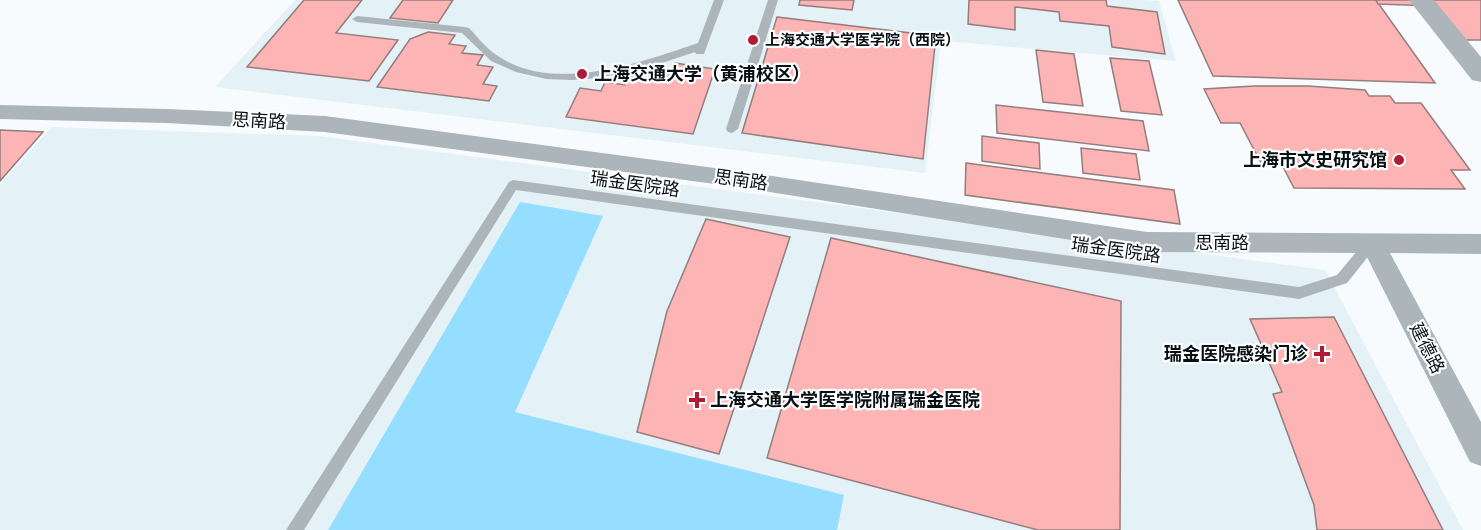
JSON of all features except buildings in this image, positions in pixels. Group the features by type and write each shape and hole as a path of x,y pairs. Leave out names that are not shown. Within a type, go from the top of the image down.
{"street":[{"path":"1421,0 1481,74"},
{"name":"思南路","path":"0,112 167,116 325,124 745,180 1148,242 1481,244"},
{"name":"建德路","path":"1372,243 1481,452"}],"lane":[{"path":"357,19 465,30 492,58 528,73 557,77 583,77 642,66 701,50 719,0"},
{"path":"732,129 773,0"},
{"name":"瑞金医院路","path":"294,530 513,185 1299,293 1342,279 1372,243"}],"shaded area":[{"name":"上海交通大学（黄浦校区）","path":"295,0 1159,1 1176,61 941,41 925,173 215,87"},
{"name":"上海交通大学医学院附属瑞金医院","path":"52,127 319,136 1325,270 1463,530 0,530 0,184"},
{"path":"520,202 603,216 515,412 844,495 837,530 328,530"}],"place":[{"name":"上海交通大学医学院（西院）","path":"753,40"},
{"name":"上海交通大学（黄浦校区）","path":"582,74"},
{"name":"上海市文史研究馆","path":"1399,160"},
{"name":"瑞金医院感染门诊","path":"1322,354"},
{"name":"上海交通大学医学院附属瑞金医院","path":"697,400"}]}
